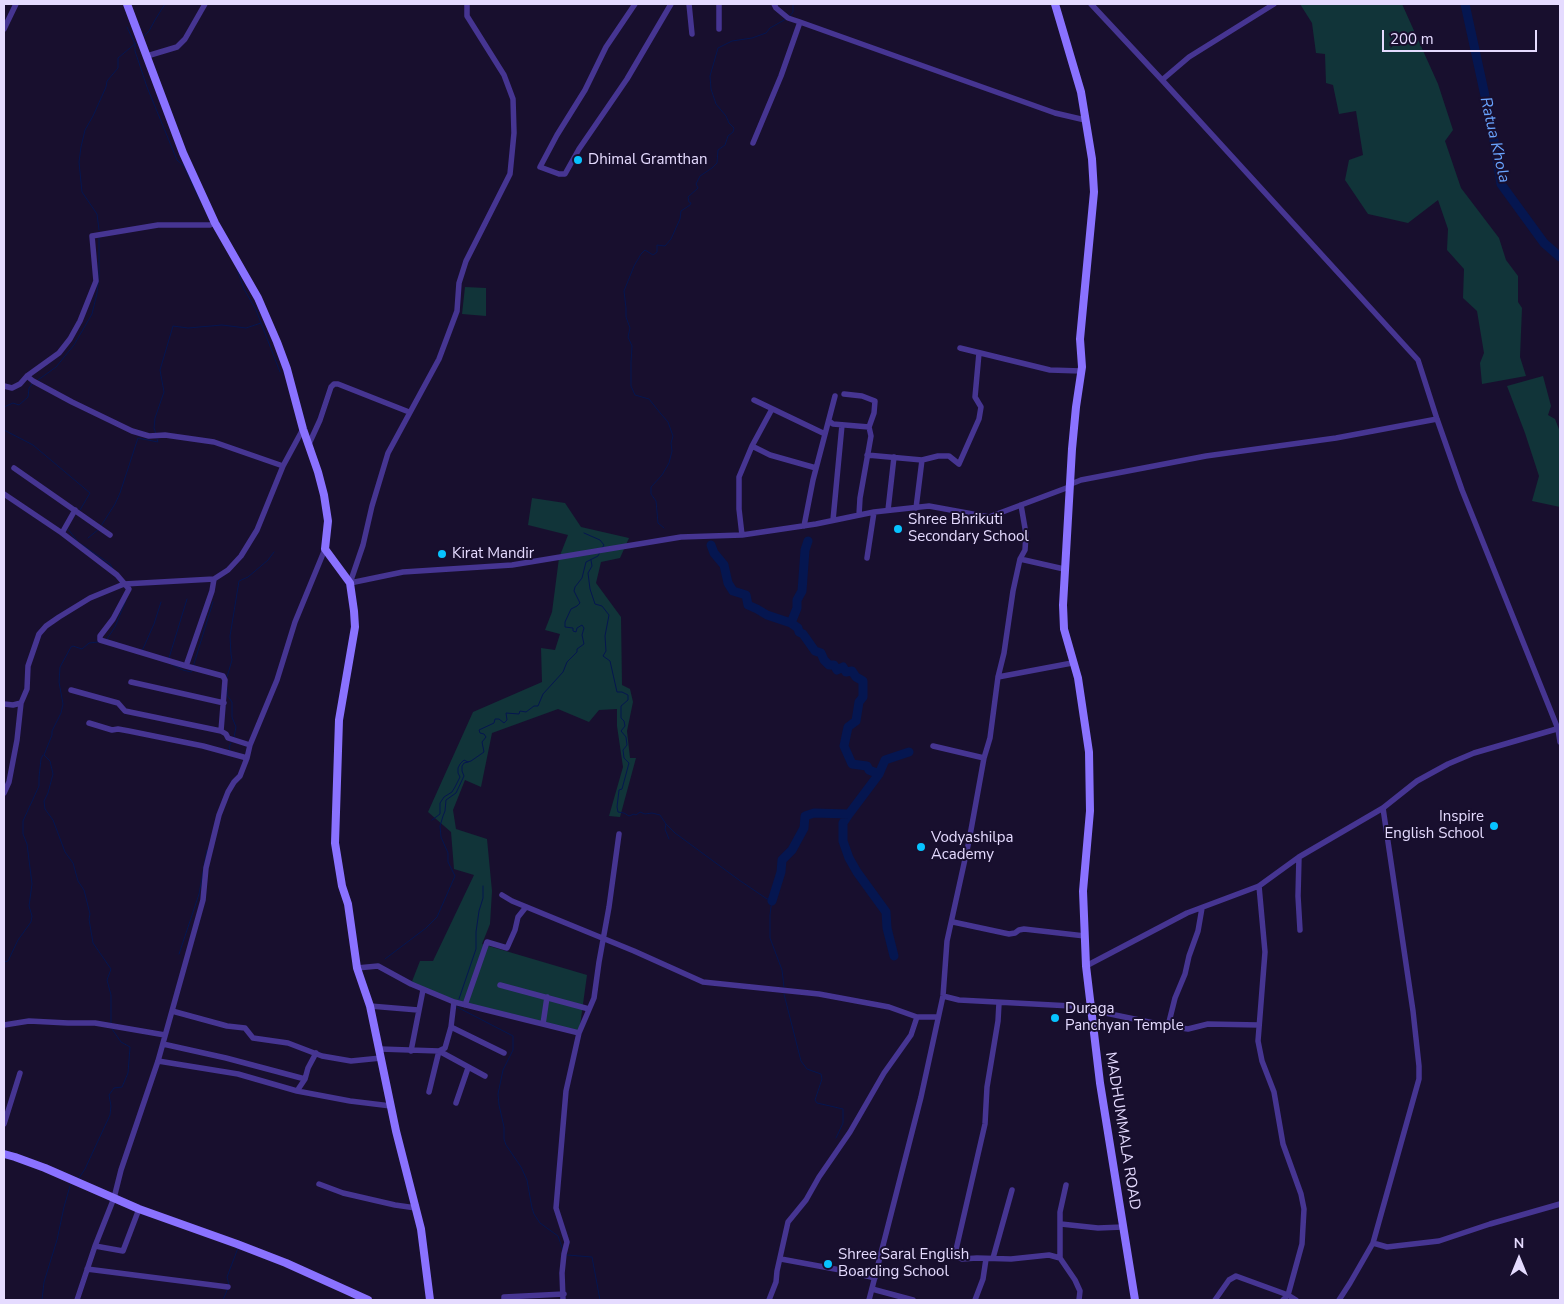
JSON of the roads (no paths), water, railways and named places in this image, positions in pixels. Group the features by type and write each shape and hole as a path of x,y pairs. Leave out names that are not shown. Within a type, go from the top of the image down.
{"street":[{"path":"4,29 16,4"},
{"path":"76,1300 114,1198 121,1170 158,1061 203,900 206,868 220,816 228,792 240,776 250,745 276,680 295,622 325,549 328,521 324,496 277,342 258,298 215,224 183,154 127,4"},
{"path":"147,56 178,46 189,34 205,4"},
{"path":"430,1300 421,1229 391,1106 370,1006 357,968 348,904 342,886 335,843 339,720 355,627 350,583 363,545 372,506 388,453 439,359 457,311 459,283 466,261 510,174 514,133 513,99 504,75 467,16 467,4"},
{"path":"634,4 606,47 585,90 540,167 559,174 565,174 579,149 627,78 671,4"},
{"path":"689,4 692,34"},
{"path":"719,4 720,29"},
{"path":"774,4 788,18 1055,113 1085,120"},
{"name":"MADHUMMALA ROAD","path":"1055,4 1081,92 1092,159 1094,192 1080,339 1081,371 1069,486 1064,569 1064,628 1072,663 1078,678 1089,752 1090,811 1083,891 1086,966 1100,1083 1136,1300"},
{"path":"1162,80 1189,57 1274,4"},
{"path":"1093,5 1418,360 1469,507 1559,729 1560,742"},
{"path":"753,144 781,76 800,22"},
{"path":"4,386 12,388 20,384 59,353 70,339 80,321 96,281 92,236 158,225 215,224"},
{"path":"960,348 1050,370 1081,371"},
{"path":"867,454 922,460 938,456 949,456 960,464 981,408 975,397 980,353"},
{"path":"28,376 33,381 72,402 132,430 150,436 165,435 214,442 283,466"},
{"path":"309,444 334,384 409,412"},
{"path":"844,394 862,396 875,401 874,413 869,427 871,436 860,498 859,515"},
{"path":"804,526 816,468 835,396"},
{"path":"754,400 825,434"},
{"path":"742,535 739,509 739,477 752,446 772,409"},
{"path":"350,583 403,572 512,565 681,537 742,535 804,526 888,510 929,506 989,517 1081,480 1206,456 1336,438 1437,419"},
{"path":"829,421 833,424 869,427"},
{"path":"833,520 842,425"},
{"path":"4,793 9,782 17,740 21,702 27,689 28,666 39,634 53,621 90,598 124,584 214,579 228,570 241,556 257,530 283,466 303,429"},
{"path":"752,446 770,455 816,468"},
{"path":"888,510 894,457"},
{"path":"916,508 922,460"},
{"path":"14,468 110,535"},
{"path":"4,494 62,533 117,575 129,589 106,631 100,636 100,640 223,676 225,680 221,731"},
{"path":"869,1300 921,1097 938,1017 942,996 947,941 953,922 984,758 990,738 1013,591 1020,559 1025,550 1026,534 1021,505"},
{"path":"62,533 75,510"},
{"path":"867,558 874,512"},
{"path":"325,549 350,583"},
{"path":"1020,559 1064,569"},
{"path":"186,666 212,591 214,579"},
{"path":"998,678 1072,663"},
{"path":"131,682 224,703"},
{"path":"70,690 118,703 125,711 221,731 228,738 250,745"},
{"path":"4,704 12,705 21,702"},
{"path":"88,723 112,730 130,731 203,746 247,758"},
{"path":"1086,966 1187,914 1259,886 1299,857 1383,808 1417,781 1448,764 1474,753 1559,729"},
{"path":"933,746 984,758"},
{"path":"1339,1300 1373,1244 1419,1079 1413,1011 1383,808"},
{"path":"504,1300 504,1297 564,1297 562,1273 567,1242 556,1208 566,1092 579,1033 594,998 619,834"},
{"path":"1299,857 1298,896 1300,930"},
{"path":"1259,886 1265,952 1258,1041 1262,1062 1274,1092 1283,1144 1301,1194 1304,1209 1302,1244 1288,1295 1283,1300"},
{"path":"502,895 512,901 604,938 703,982 819,994 889,1007 917,1018 938,1017"},
{"path":"465,1005 487,942 507,948 515,930 518,917 526,907"},
{"path":"1168,1026 1175,998 1185,974 1198,931 1202,908"},
{"path":"953,922 1009,934 1024,929 1085,936"},
{"path":"357,968 378,966 423,990 454,1002 579,1033"},
{"path":"500,985 589,1009"},
{"path":"411,1051 423,990"},
{"path":"942,996 959,1000 1091,1009 1188,1029 1208,1024 1259,1025"},
{"path":"543,1024 547,997"},
{"path":"380,1049 438,1051 445,1048 451,1027 454,1002"},
{"path":"999,1003 998,1021 987,1087 985,1124 955,1254 962,1259 1011,1259 1049,1255 1060,1258"},
{"path":"370,1006 418,1010"},
{"path":"172,1011 227,1026 245,1028 253,1038 288,1043 316,1054 350,1061 382,1058"},
{"path":"769,1300 776,1282 788,1222 806,1200 819,1177 850,1132 884,1073 912,1035 917,1018"},
{"path":"4,1025 29,1021 95,1023 165,1035"},
{"path":"451,1027 504,1053"},
{"path":"162,1044 226,1058 305,1079"},
{"path":"438,1051 485,1076"},
{"path":"429,1092 438,1051"},
{"path":"297,1091 305,1079 316,1054"},
{"path":"158,1061 238,1074 297,1091 350,1101 391,1106"},
{"path":"456,1104 468,1068"},
{"path":"4,1124 20,1072"},
{"path":"4,1154 44,1168 139,1209 228,1240 286,1263 368,1300"},
{"path":"319,1184 361,1198 395,1206 416,1208"},
{"path":"1066,1185 1060,1212 1060,1258 1080,1291 1079,1300"},
{"path":"993,1258 1012,1190"},
{"path":"1373,1244 1387,1247 1439,1241 1560,1204"},
{"path":"95,1246 123,1251 139,1209"},
{"path":"1060,1224 1098,1228 1123,1227"},
{"path":"781,1259 875,1278"},
{"path":"975,1300 983,1279 986,1259"},
{"path":"87,1270 228,1287"},
{"path":"1215,1300 1229,1280 1236,1276 1288,1295 1296,1300"},
{"path":"872,1289 913,1300"}],"waterway":[{"path":"142,38 149,31 165,4"},
{"path":"789,17 793,12 793,4"},
{"name":"Ratua Khola","path":"1465,4 1492,128 1501,184 1544,243 1560,257"},
{"path":"664,528 658,523 656,501 651,494 651,487 662,475 669,463 673,436 668,422 649,399 635,395 631,386 632,346 628,337 630,328 626,317 624,291 641,254 645,250 653,255 657,252 657,245 665,246 671,239 680,219 681,211 691,203 688,197 698,188 696,184 700,176 717,163 718,150 725,145 728,136 733,132 734,128 716,104 711,89 710,76 718,48 732,41 752,38 766,33 770,28 786,19"},
{"path":"127,27 135,44 135,51 147,87 177,160 184,166 200,200"},
{"path":"99,230 97,214 82,192 79,162 81,147 85,130 93,116 107,81 118,68 118,58 136,43"},
{"path":"38,380 56,367 74,345 92,314 99,276 99,238"},
{"path":"237,269 244,289 256,310 280,372"},
{"path":"156,434 154,428 155,418 164,392 160,370 173,326 188,328 222,325 246,328 261,323"},
{"path":"4,407 13,403 19,405 28,397 29,388 32,384"},
{"path":"4,430 33,445 90,493 80,510"},
{"path":"101,526 120,493 138,438 158,442 157,439"},
{"path":"68,529 78,542"},
{"path":"88,538 99,529"},
{"path":"584,533 600,540 604,545 602,548"},
{"path":"791,623 797,608 797,600 802,591 805,550 808,541"},
{"path":"81,544 110,564 113,569"},
{"path":"711,545 714,553 724,565 728,583 733,591 746,595 748,605 767,615 791,623 798,628 799,632 803,634 815,651 821,653 829,665 834,665 837,670 843,667 846,672 852,671 856,677 863,681 863,697 859,702 856,721 848,727 844,746 852,764 867,766 869,770 879,774"},
{"path":"227,677 232,660 230,636 239,581 248,577 268,560 274,552"},
{"path":"432,820 440,814 440,803 444,797 452,792 455,787 460,777 458,773 460,764 464,760 471,761 484,752 482,742 486,737 479,730 494,723 495,719 499,719 504,723 507,720 506,713 519,714 520,711 526,712 534,706 538,706 543,694 563,672 567,662 577,652 577,649 584,644 582,635 584,628 582,625 577,628 576,632 573,631 573,628 565,627 565,622 571,609 580,603 574,591 582,578 586,562 598,556 600,552"},
{"path":"591,560 592,566 588,573 590,589 595,604 602,606 609,615 605,636 606,651 603,656 610,661 617,692 628,695 628,700 621,706 621,718 625,726 621,731 626,737 627,745 623,750 624,758 629,763 622,789 619,790 618,812 629,816 640,812 660,815 666,824 665,829 669,839"},
{"path":"169,658 187,599"},
{"path":"107,639 115,627 126,600"},
{"path":"142,651 161,602"},
{"path":"193,667 213,602"},
{"path":"98,642 89,643 82,649 71,647 60,667 59,682 63,704 44,755 50,761 53,774 44,801 45,809 53,820 65,852 73,863 78,881 84,890 90,914 89,919 93,943 111,969 107,980 111,995 111,1023"},
{"path":"171,664 183,670 191,672 192,670"},
{"path":"227,688 227,695 232,702 232,717 236,727 234,737"},
{"path":"230,750 231,743"},
{"path":"772,901 781,872 782,860 792,850 804,828 805,816 814,813 849,814 879,774 885,760 909,752"},
{"path":"4,962 8,961 18,940 31,922 32,916 29,906 32,884 27,844 23,834 23,821 39,786 43,755"},
{"path":"385,959 426,928 437,917 455,876 448,862 448,853 441,837 440,826 446,800 456,793 464,776 462,766 468,762"},
{"path":"849,814 843,823 843,841 849,858 857,872 886,912 887,928 894,956"},
{"path":"666,824 675,833 739,880 767,899 772,899 770,938 782,970 784,987"},
{"path":"179,954 199,894 207,850"},
{"path":"459,999 476,949 476,932 483,898 483,886"},
{"path":"784,994 801,1061 807,1069 821,1074 822,1079 815,1100 817,1103 843,1109 843,1123 836,1138"},
{"path":"457,1007 513,1036 513,1050 503,1070 498,1094 504,1127 504,1139 527,1180 534,1214 540,1223 558,1236 563,1250"},
{"path":"79,1178 110,1115 109,1095 114,1088 122,1087 128,1073 130,1047 121,1042 112,1029"},
{"path":"42,1300 44,1282 57,1240 70,1186"},
{"path":"229,1285 227,1277 238,1248"},
{"path":"567,1255 592,1257 600,1300"},
{"path":"223,1300 228,1288"}],"place":[{"name":"Dhimal Gramthan","path":"578,160"},
{"name":"Shree Bhrikuti Secondary School","path":"898,529"},
{"name":"Kirat Mandir","path":"442,554"},
{"name":"Inspire English School","path":"1494,826"},
{"name":"Vodyashilpa Academy","path":"921,847"},
{"name":"Duraga Panchyan Temple","path":"1055,1018"},
{"name":"Shree Saral English Boarding School","path":"828,1264"}]}
